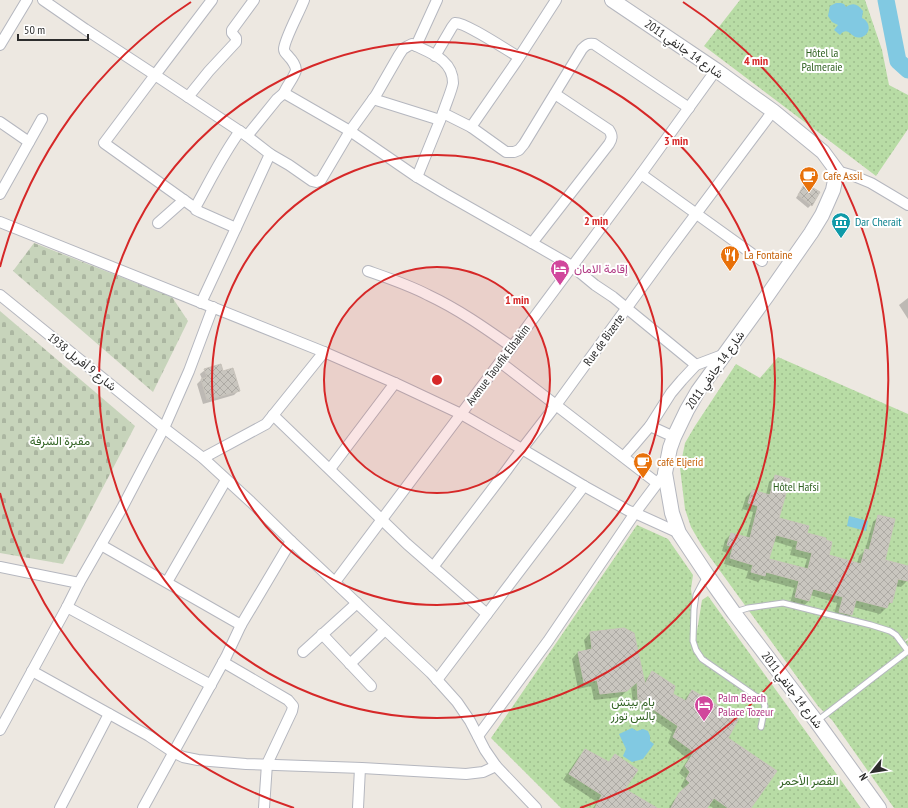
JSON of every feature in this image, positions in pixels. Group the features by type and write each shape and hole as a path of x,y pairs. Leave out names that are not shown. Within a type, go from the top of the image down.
{"main road":[{"name":"شارع 14 جانفي 2011","path":"612,0 716,70 773,112 823,152 837,171 833,190 822,215 811,233 698,391 687,410 674,437 661,478 679,533 734,613 816,721 879,808"}],"street":[{"path":"0,45 27,0"},
{"path":"43,0 244,134 270,154 312,181 316,182 321,180 324,176 398,55 403,49 412,44 442,59 447,64 453,85 418,178"},
{"path":"212,0 104,142 196,210 236,228"},
{"path":"188,97 209,71 236,42 237,39 232,33 232,30 254,0"},
{"path":"195,208 234,138 244,134 284,93 296,71 293,62 284,50 286,41 304,0"},
{"path":"416,46 437,0"},
{"path":"471,126 519,58 556,0"},
{"path":"435,56 452,27 459,23 471,28 519,58"},
{"path":"373,98 441,116 471,126 506,152 514,152 519,150 524,144 585,45 589,43 594,44 689,108"},
{"name":"Avenue Taoufik Elhakim","path":"335,582 641,174 716,70"},
{"path":"284,93 350,132 444,194 572,266 595,285 614,297 696,365"},
{"path":"532,243 609,144 612,138 609,130 555,94"},
{"name":"Rue de Bizerte","path":"433,567 556,405 773,112"},
{"path":"0,194 42,119"},
{"path":"0,122 29,142"},
{"path":"201,303 270,154"},
{"path":"837,171 871,183 908,205"},
{"path":"641,174 762,261"},
{"path":"158,224 184,200"},
{"path":"0,222 324,352 395,383 460,414 629,511 679,533"},
{"path":"368,271 428,294 470,318 512,347"},
{"name":"شارع 9 أفريل 1938","path":"0,295 203,458 431,673 457,702 470,721 485,750 496,766 536,808"},
{"path":"0,730 79,583 122,508 164,428 189,371 213,307"},
{"path":"203,458 266,424 324,352"},
{"path":"624,456 650,426 671,393 696,365 725,354"},
{"path":"478,736 548,641 635,513 661,478 624,456 596,436 500,362"},
{"path":"330,470 395,383"},
{"path":"273,415 407,544 488,614"},
{"path":"650,426 674,437"},
{"path":"166,582 226,480"},
{"path":"437,680 584,486"},
{"path":"143,808 211,685 241,625 291,541"},
{"path":"101,545 241,625"},
{"path":"2,570 79,583"},
{"path":"302,652 357,603"},
{"path":"67,607 211,685"},
{"path":"350,664 385,630"},
{"path":"322,634 371,686"},
{"path":"223,662 288,700 293,706 267,764 264,808"},
{"path":"32,671 149,736 183,757 198,760 466,774 483,772 496,766"},
{"path":"60,808 109,714"},
{"path":"358,808 360,768"}],"lane":[{"path":"707,575 696,595 694,610 694,641 696,650 702,659 763,701 765,706 760,727"},
{"path":"734,613 748,608 783,603 890,631 908,651 816,721"}],"green space":[{"name":"Hôtel la Palmeraie","path":"740,0 865,0 882,50 889,85 908,95 908,129 876,176 704,46"},
{"path":"34,243 172,297 188,321 153,392 13,271"},
{"name":"مقبرة الشرفة","path":"0,311 135,426 63,564 0,553"},
{"name":"Hôtel Hafsi","path":"778,357 908,414 908,638 900,645 908,640 908,808 894,808 832,720 818,706 702,546 691,527 685,509 680,468 685,443 695,426 736,364 760,378"},
{"name":"بام بيتش بالس توزر","path":"637,525 668,539 693,575 691,589 697,631 702,600 708,596 861,808 561,808 491,738"}],"water":[{"path":"836,3 844,4 846,7 855,4 863,11 862,18 867,22 869,28 865,35 858,38 846,31 840,35 834,30 838,25 832,22 828,16 830,6"},
{"path":"849,516 868,521 866,531 847,526"},
{"path":"632,728 637,731 643,729 648,731 650,741 654,744 643,759 632,762 623,756 626,749 619,734"}],"building":[{"name":"Cafe Assil","path":"805,183 820,192 812,206 798,195"},
{"path":"221,364 223,371 233,368 240,391 207,400 201,379 207,377 204,369"},
{"path":"775,475 790,479 779,518 809,526 807,533 826,538 826,540 832,542 829,555 861,564 865,549 869,550 878,515 895,519 885,560 908,566 908,581 898,579 892,603 889,602 887,608 856,600 852,615 839,612 843,597 813,589 809,601 795,597 799,581 766,572 765,576 751,572 753,565 730,558 733,547 727,545 731,533 750,538 758,506 748,503 752,490 770,495","holes":["776,535 798,541 796,549 812,553 808,569 769,559"]},
{"name":"Palm Beach Palace Tozeur","path":"624,628 634,633 645,684 652,671 675,686 673,694 686,701 692,690 739,718 728,738 777,771 751,808 728,808 714,798 707,808 671,808 679,793 690,783 686,779 690,772 685,766 694,752 673,737 678,726 638,699 637,682 627,691 600,694 597,680 584,683 578,652 592,649 590,632"},
{"path":"585,749 609,762 615,754 638,770 625,789 657,808 595,808 602,795 569,774"}],"waterway":[{"path":"886,0 898,61 908,70"}],"place":[{"name":"Cafe Assil","path":"809,193"},
{"name":"Dar Cherait","path":"841,239"},
{"name":"La Fontaine","path":"730,272"},
{"name":"إقامة الامان","path":"560,286"},
{"name":"café Eljerid","path":"643,479"},
{"name":"Palm Beach Palace Tozeur","path":"704,722"}],"park label":[{"name":"القصر الأحمر","path":"809,781"}]}
